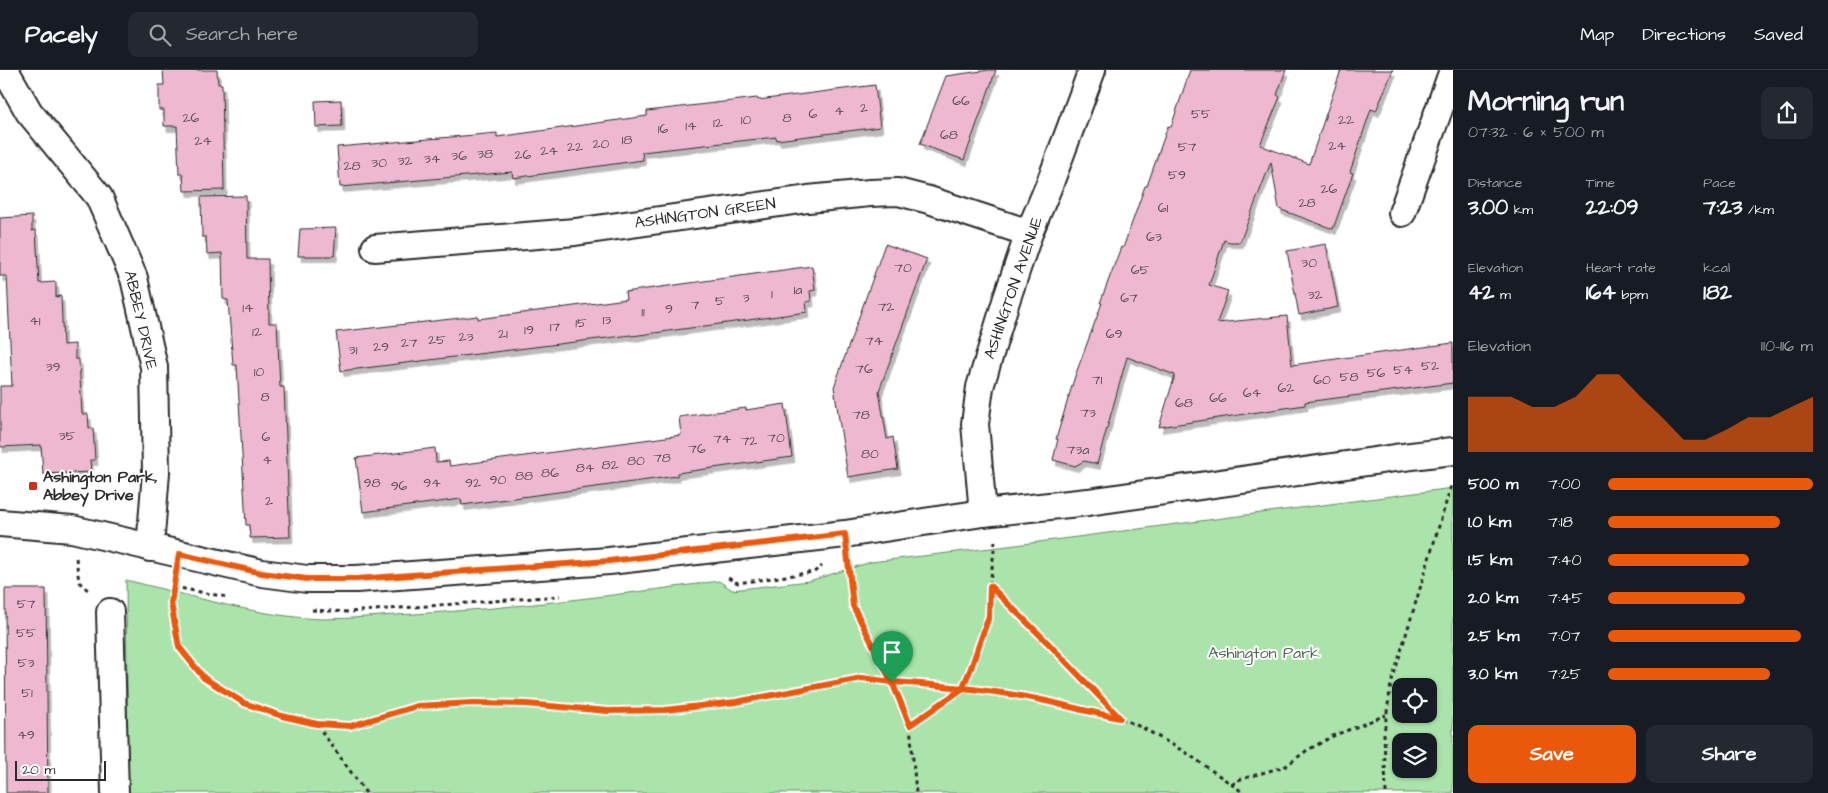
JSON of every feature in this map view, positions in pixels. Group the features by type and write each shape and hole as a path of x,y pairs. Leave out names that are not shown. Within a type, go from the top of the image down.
{"street":[{"name":"ABBEY DRIVE","path":"6,70 29,112 99,197 134,278 154,367 156,472 150,548"},
{"name":"ASHINGTON AVENUE","path":"983,514 975,424 980,388 1029,233 1050,183 1092,70"},
{"path":"1402,213 1453,70"},
{"name":"ASHINGTON GREEN","path":"375,248 574,232 808,199 898,192 929,200 1029,233"},
{"path":"0,524 72,530 262,573 307,579 356,579 609,561 845,534 1453,451"},
{"path":"110,612 115,793"}],"path":[{"path":"1386,793 1384,733 1391,684 1452,483"},
{"path":"72,530 79,582 110,612"},
{"path":"845,534 853,606 892,682 910,725 916,793"},
{"path":"910,725 962,689 989,616 995,541"},
{"path":"179,554 171,603 179,647 204,678 244,703 282,716 317,724 350,726 417,706 473,703 526,704 608,711 665,710 736,702 862,678 998,692 1120,718 1143,728 1188,754 1244,793"},
{"path":"990,586 1092,687 1120,718"},
{"path":"1232,785 1238,780 1286,766 1306,751 1333,736 1386,715"},
{"path":"317,724 366,793"}],"green space":[{"name":"Ashington Park","path":"1453,488 1453,793 128,793 126,580 249,610 299,617 334,619 528,605 719,581 732,590 809,581 871,562"}],"building":[{"path":"163,70 217,70 218,84 222,84 224,190 184,191 183,174 179,174 177,126 164,126 164,110 159,110 159,85 164,85"},
{"path":"996,70 964,160 920,144 946,76"},
{"path":"1190,70 1286,70 1277,95 1280,97 1260,145 1309,164 1341,70 1393,70 1376,111 1371,109 1350,172 1353,173 1333,229 1279,209 1271,162 1240,242 1224,240 1209,285 1228,291 1217,323 1287,316 1292,365 1453,343 1453,383 1305,402 1305,405 1159,427 1175,375 1127,357 1097,464 1084,461 1075,466 1053,460 1058,439 1056,439 1075,376 1102,303 1100,303 1121,247 1123,248 1145,186 1147,186 1168,126 1171,127"},
{"path":"875,85 880,127 777,140 776,137 642,152 643,160 513,178 512,172 340,187 337,147 497,133 497,137 647,116 647,111 757,98 758,100"},
{"path":"341,100 342,126 316,127 315,101"},
{"path":"246,196 247,259 268,259 269,323 277,323 280,387 284,387 290,537 250,538 249,525 246,525 237,365 233,365 228,300 223,299 222,253 207,254 206,237 202,237 201,197"},
{"path":"32,216 32,231 36,230 39,283 56,282 56,297 61,296 63,345 75,344 75,359 79,359 82,414 88,414 89,428 93,428 95,460 90,460 91,472 43,474 41,445 0,447 0,386 12,386 7,276 0,276 0,218"},
{"path":"336,228 334,256 298,256 300,229"},
{"path":"885,244 927,259 879,391 887,439 893,437 898,469 848,477 834,387"},
{"path":"1326,244 1338,307 1299,315 1287,251"},
{"path":"812,266 815,290 810,291 811,301 806,302 807,312 632,336 341,371 336,332 478,316 478,319 626,299 625,292"},
{"path":"785,404 792,457 677,473 677,476 462,505 461,499 363,512 356,458 435,448 436,462 449,461 450,466 681,435 679,417"},
{"path":"5,589 46,589 48,793 6,793"}],"place":[{"name":"Ashington Park, Abbey Drive","path":"33,486"}],"route":[{"path":"892,682 862,678 736,702 665,710 608,711 526,704 473,703 417,706 350,726 317,724 282,716 244,703 204,678 179,647 171,603 179,554 262,573 307,579 356,579 609,561 845,534 853,606 892,682 915,683 962,689 998,692 1120,718 990,586 989,616 962,689 910,725 892,682"}]}
